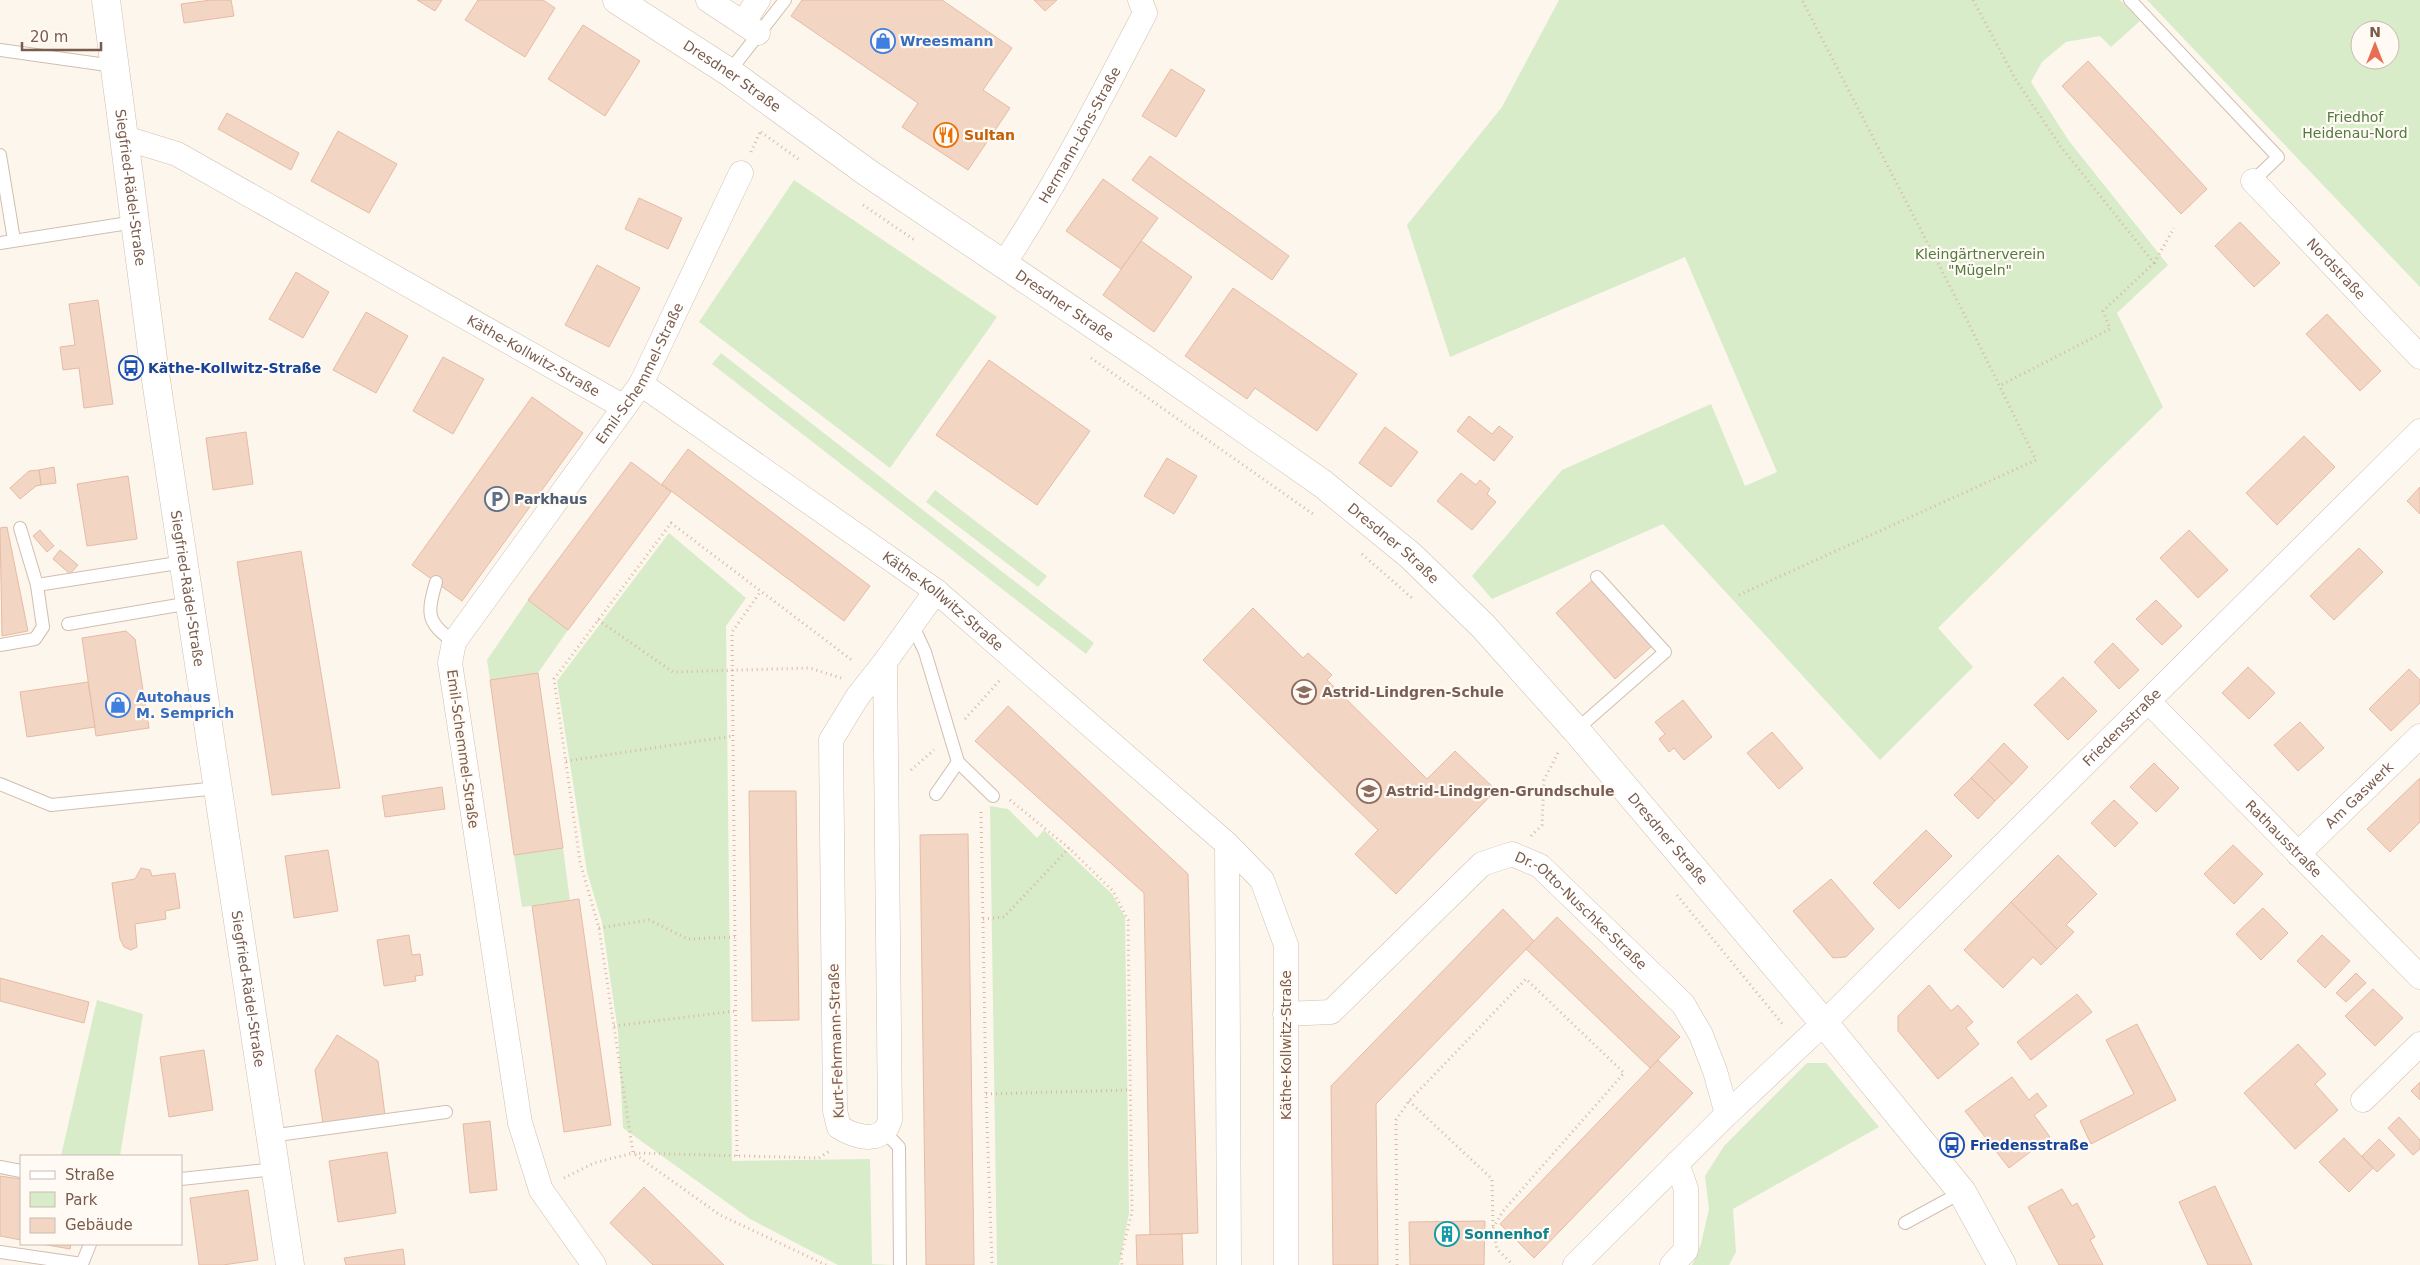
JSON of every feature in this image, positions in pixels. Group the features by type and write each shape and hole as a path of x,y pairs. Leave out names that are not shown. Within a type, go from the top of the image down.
{"street":[{"name":"Siegfried-Rädel-Straße","path":"106,0 154,367 290,1265"},
{"name":"Dresdner Straße","path":"616,0 729,72 868,174 1140,356 1346,502 1411,556 1483,626 1576,730 1824,1023 1962,1192 2002,1265"},
{"path":"708,0 751,28 758,0"},
{"name":"Hermann-Löns-Straße","path":"1003,265 1034,218 1145,13 1140,0"},
{"name":"Käthe-Kollwitz-Straße","path":"125,138 177,154 624,407"},
{"name":"Emil-Schemmel-Straße","path":"594,1265 541,1190 520,1124 450,663 454,642 641,384 741,173"},
{"name":"Nordstraße","path":"2253,181 2420,357"},
{"name":"Käthe-Kollwitz-Straße","path":"641,384 936,591 1227,844 1262,880 1286,945 1286,1265"},
{"name":"Friedensstraße","path":"1824,1023 2420,431"},
{"name":"Kurt-Fehrmann-Straße","path":"884,1131 874,1136 852,1136 838,1127 835,1111 831,740 858,696 936,591"},
{"path":"879,669 890,1120 884,1131"},
{"name":"Rathausstraße","path":"2149,702 2420,977"},
{"name":"Am Gaswerk","path":"2298,854 2420,736"},
{"path":"1227,844 1230,1265"},
{"name":"Dr.-Otto-Nuschke-Straße","path":"1285,1014 1331,1012 1482,864 1512,854 1540,866 1683,1004 1701,1035 1715,1071 1727,1114"},
{"path":"1575,1265 1727,1114 1824,1023"},
{"path":"2363,1100 2420,1044"},
{"path":"1672,1265 1686,1250 1686,1189 1677,1163"}],"lane":[{"path":"729,72 751,28 785,0"},
{"path":"2130,0 2278,157 2253,181"},
{"path":"0,50 114,66"},
{"path":"0,155 14,240"},
{"path":"0,243 136,222"},
{"path":"0,644 35,639 43,627 36,585 20,528"},
{"path":"36,585 184,562"},
{"path":"1576,730 1665,652 1598,577"},
{"path":"436,582 429,608 431,615 436,629 454,642"},
{"path":"68,624 190,603"},
{"path":"912,624 925,652 958,762 993,796"},
{"path":"936,794 958,762"},
{"path":"0,784 51,805 218,788"},
{"path":"270,1136 446,1112"},
{"path":"884,1131 898,1147 900,1265"},
{"path":"0,1167 20,1171"},
{"path":"182,1179 275,1170"},
{"path":"1905,1223 1962,1192"},
{"path":"0,1252 82,1264 90,1245"}],"path":[{"path":"1739,595 2036,460 1802,0"},
{"path":"1973,0 2016,80 2061,147 2154,263"},
{"path":"741,173 774,105"},
{"path":"761,132 809,167"},
{"path":"858,202 923,245"},
{"path":"1999,386 2110,329 2103,311 2154,263 2174,228"},
{"path":"1084,354 1321,519"},
{"path":"826,1265 720,1216 633,1153 599,928 580,862 554,679 671,522 761,591 879,669"},
{"path":"1357,550 1413,599"},
{"path":"736,1156 732,632 761,591"},
{"path":"598,620 673,672 810,668 839,675 858,696"},
{"path":"1512,854 1542,825 1544,780 1559,751 1576,730"},
{"path":"566,761 733,736"},
{"path":"1552,743 1565,758"},
{"path":"980,784 986,1094 992,1265"},
{"path":"993,796 1012,800 1069,848 1113,891 1128,920 1132,1212 1121,1256 1122,1265"},
{"path":"983,919 1004,917 1069,848"},
{"path":"1676,894 1800,1045"},
{"path":"599,928 650,920 688,939 735,937"},
{"path":"1397,1265 1396,1120 1410,1101 1526,979 1624,1073 1503,1211 1493,1228"},
{"path":"614,1026 735,1011"},
{"path":"986,1094 1130,1090"},
{"path":"1410,1101 1492,1179 1493,1228 1497,1249 1514,1265"},
{"path":"541,1190 594,1163 633,1153 820,1158 852,1136"}],"green space":[{"name":"Kleingärtnerverein \"Mügeln\"","path":"1559,0 2120,0 2140,21 2111,47 2100,36 2066,42 2042,62 2031,82 2069,141 2168,265 2117,313 2163,407 1938,628 1973,667 1880,760 1663,524 1492,599 1472,576 1562,470 1711,404 1745,486 1777,472 1685,257 1450,357 1407,225 1502,107"},
{"name":"Friedhof Heidenau-Nord","path":"2147,0 2420,0 2420,287"},
{"path":"794,180 997,317 890,468 699,322"},
{"path":"721,353 1094,643 1086,654 712,364"},
{"path":"935,490 1047,576 1038,587 926,502"},
{"path":"669,533 746,598 726,626 732,1161 870,1159 872,1264 892,1265 838,1265 750,1219 623,1128 618,1032 602,922 587,872 557,681"},
{"path":"528,600 568,630 538,673 490,680 487,660"},
{"path":"990,806 1008,809 1037,838 1044,830 1112,894 1125,917 1129,1213 1119,1265 997,1265"},
{"path":"563,848 570,901 522,907 514,855"},
{"path":"97,1000 143,1014 120,1155 61,1155"},
{"path":"1807,1063 1826,1063 1879,1127 1733,1209 1736,1252 1729,1265 1692,1265 1701,1244 1709,1209 1705,1176 1724,1146"}],"building":[{"path":"211,0 231,0 234,16 184,23 181,4"},
{"path":"417,0 442,0 435,11"},
{"path":"478,0 543,0 555,8 525,57 465,20"},
{"path":"802,0 942,0 1012,48 983,90 1010,108 968,170 902,127 918,103 791,16"},
{"path":"1034,0 1057,0 1045,11"},
{"path":"583,25 640,61 605,116 548,79"},
{"path":"2088,61 2207,189 2181,214 2062,86"},
{"path":"1171,69 1205,90 1176,137 1142,116"},
{"path":"227,113 299,153 291,170 218,129"},
{"path":"338,131 397,164 369,213 311,181"},
{"path":"1150,156 1289,256 1272,280 1132,180"},
{"path":"1103,179 1158,218 1121,269 1066,231"},
{"path":"639,198 682,218 668,249 625,229"},
{"path":"2240,222 2280,263 2254,287 2215,246"},
{"path":"1141,241 1192,277 1154,332 1103,295"},
{"path":"597,265 640,288 609,347 565,325"},
{"path":"296,272 329,292 303,338 269,319"},
{"path":"1233,288 1357,374 1317,431 1255,388 1247,399 1185,356"},
{"path":"98,300 113,404 84,408 79,368 63,370 60,347 75,345 69,304"},
{"path":"366,312 408,336 376,393 333,370"},
{"path":"2327,314 2381,371 2360,391 2306,334"},
{"path":"443,357 484,379 453,434 413,411"},
{"path":"989,360 1090,431 1037,505 936,435"},
{"name":"Parkhaus","path":"532,397 583,433 462,601 412,565"},
{"path":"1469,416 1492,434 1499,426 1513,437 1494,461 1457,431"},
{"path":"1385,427 1418,452 1391,487 1359,463"},
{"path":"246,432 253,484 213,490 206,438"},
{"path":"2304,436 2335,467 2277,525 2246,493"},
{"path":"688,449 870,586 844,621 662,484"},
{"path":"1167,458 1197,476 1174,514 1144,496"},
{"path":"631,462 671,492 568,630 528,600"},
{"path":"54,467 56,483 41,485 39,470"},
{"path":"39,470 41,485 36,486 20,499 10,488 29,471"},
{"path":"1461,473 1476,485 1480,480 1490,489 1487,494 1496,502 1472,530 1437,501"},
{"path":"128,476 137,539 87,546 77,484"},
{"path":"2420,487 2420,514 2407,501"},
{"path":"7,527 28,631 2,636 0,528"},
{"path":"40,530 54,546 47,552 33,536"},
{"path":"2189,530 2228,570 2198,598 2160,558"},
{"path":"2359,548 2383,572 2334,620 2310,596"},
{"path":"60,550 78,565 70,574 53,559"},
{"path":"301,551 340,788 272,795 237,562"},
{"path":"1594,579 1653,645 1615,679 1556,613"},
{"path":"2156,600 2182,626 2162,645 2136,619"},
{"path":"1253,608 1303,658 1308,653 1332,675 1327,680 1427,779 1455,751 1496,790 1396,894 1355,854 1378,830 1203,660"},
{"name":"Autohaus M. Semprich","path":"126,631 135,639 149,728 96,736 82,638"},
{"path":"2113,643 2139,670 2119,689 2094,662"},
{"path":"2248,667 2275,693 2249,719 2222,693"},
{"path":"2409,669 2420,680 2420,703 2391,731 2369,709"},
{"path":"538,673 563,848 514,855 490,680"},
{"path":"2063,677 2097,711 2068,740 2034,705"},
{"path":"88,682 95,727 27,737 20,692"},
{"path":"1683,700 1712,737 1684,760 1674,748 1669,752 1659,739 1665,734 1655,722"},
{"path":"1008,706 1188,874 1198,1233 1150,1235 1144,893 975,741"},
{"path":"2300,722 2324,748 2298,771 2274,745"},
{"path":"1772,732 1803,768 1779,789 1747,753"},
{"path":"2004,743 2028,767 2012,784 1988,760"},
{"path":"1988,760 2012,784 1995,801 1971,778"},
{"path":"2154,763 2179,788 2156,812 2130,787"},
{"path":"1971,778 1995,801 1978,819 1954,795"},
{"path":"2420,778 2420,822 2390,852 2367,829"},
{"path":"442,787 445,809 385,817 382,796"},
{"path":"749,791 796,791 799,1020 752,1021"},
{"path":"2114,800 2138,823 2115,847 2091,823"},
{"path":"1926,830 1952,856 1899,909 1873,883"},
{"path":"968,834 974,1265 926,1265 920,835"},
{"path":"2233,845 2263,874 2234,904 2204,874"},
{"path":"328,850 338,911 294,918 285,856"},
{"path":"2058,855 2097,894 2066,925 2074,932 2057,949 2011,902"},
{"path":"141,868 150,870 152,876 175,873 180,908 165,911 166,919 135,924 137,947 131,950 124,947 120,939 112,883 135,879"},
{"path":"1831,879 1874,929 1846,957 1833,958 1793,911"},
{"path":"579,899 611,1125 564,1132 532,906"},
{"path":"2011,902 2057,949 2041,965 2033,957 2003,988 1964,950"},
{"path":"2263,908 2288,933 2261,960 2236,934"},
{"path":"1503,909 1534,941 1376,1104 1378,1265 1333,1265 1331,1086"},
{"path":"1557,917 1680,1037 1650,1068 1526,949"},
{"path":"409,935 412,955 420,954 423,975 415,976 416,981 384,986 377,940"},
{"path":"2322,935 2350,961 2325,988 2297,961"},
{"path":"2356,973 2366,983 2346,1002 2336,993"},
{"path":"0,978 89,1002 84,1023 0,1001"},
{"path":"1929,985 1951,1011 1958,1005 1973,1022 1966,1028 1979,1044 1938,1079 1898,1031 1898,1016"},
{"path":"2373,989 2403,1018 2375,1046 2345,1016"},
{"path":"2077,994 2092,1012 2031,1060 2017,1042"},
{"path":"2137,1024 2176,1100 2091,1144 2080,1121 2134,1094 2106,1040"},
{"path":"337,1035 378,1061 385,1115 323,1124 315,1070"},
{"path":"2298,1044 2326,1074 2315,1084 2338,1110 2295,1149 2244,1093"},
{"path":"204,1050 213,1110 169,1117 160,1057"},
{"path":"1658,1060 1693,1093 1534,1258 1500,1224"},
{"path":"2012,1077 2029,1100 2037,1093 2047,1106 2034,1115 2050,1137 2009,1168 1965,1111"},
{"path":"2420,1082 2420,1100 2411,1091"},
{"path":"2399,1117 2420,1140 2420,1149 2413,1155 2388,1128"},
{"path":"490,1121 497,1190 470,1193 463,1124"},
{"path":"2344,1138 2373,1168 2349,1192 2319,1162"},
{"path":"2379,1139 2395,1155 2377,1172 2362,1156"},
{"path":"387,1152 396,1213 338,1222 329,1161"},
{"path":"0,1176 20,1179 20,1240 0,1236"},
{"path":"2215,1186 2252,1265 2208,1265 2179,1202"},
{"path":"644,1187 724,1265 653,1265 610,1223"},
{"path":"2062,1189 2072,1206 2077,1203 2095,1237 2090,1240 2103,1265 2059,1265 2028,1207"},
{"path":"248,1190 258,1260 223,1265 199,1265 190,1198"},
{"name":"Sonnenhof","path":"1485,1221 1484,1265 1410,1265 1409,1222"},
{"path":"1182,1234 1183,1265 1137,1265 1136,1235"},
{"path":"48,1245 71,1245 70,1249"},
{"path":"403,1249 405,1265 346,1265 344,1258"}],"place":[{"name":"Wreesmann","path":"883,41"},
{"name":"Sultan","path":"946,135"},
{"name":"Käthe-Kollwitz-Straße","path":"131,368"},
{"name":"Parkhaus","path":"497,499"},
{"name":"Astrid-Lindgren-Schule","path":"1304,692"},
{"name":"Autohaus M. Semprich","path":"118,705"},
{"name":"Astrid-Lindgren-Grundschule","path":"1369,791"},
{"name":"Friedensstraße","path":"1952,1145"},
{"name":"Sonnenhof","path":"1447,1234"}]}
